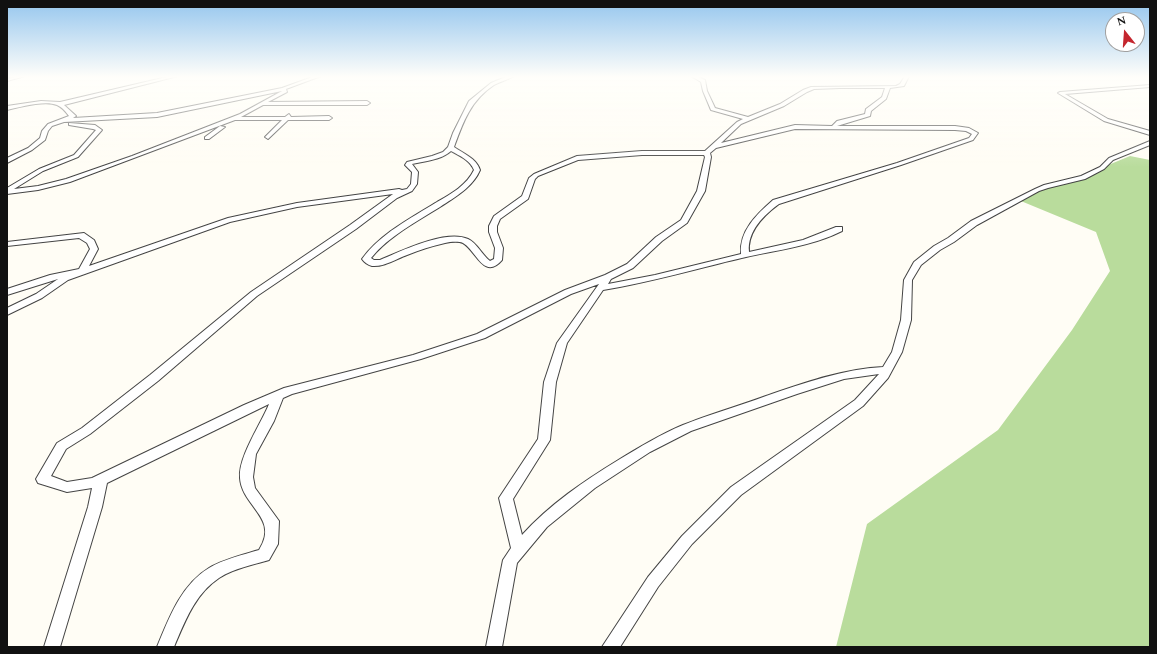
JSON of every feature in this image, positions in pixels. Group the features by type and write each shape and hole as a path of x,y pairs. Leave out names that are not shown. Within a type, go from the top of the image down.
{"street":[{"path":"7,161 30,149 43,139 45,131 50,125 73,116 63,107"},
{"path":"64,120 157,115 198,107"},
{"path":"7,192 45,187 80,177 232,119 257,107"},
{"path":"469,107 456,133 451,148 445,153 434,157 409,163 408,165 414,172 415,178 414,184 410,190 394,196 341,236 254,294 154,378 86,431 61,446 43,479 67,487 94,483 248,408 288,391 417,357 481,336 568,292 608,277 630,266 659,239 684,221 701,191 710,150 737,125 747,119 778,107"},
{"path":"712,107 713,109 747,119"},
{"path":"834,127 835,123 868,115 868,110 873,107"},
{"path":"1082,107 1106,120 1150,133"},
{"path":"268,137 292,113"},
{"path":"206,138 232,119 329,118"},
{"path":"7,192 21,181 41,170 76,156 99,130 95,127 66,123 64,120"},
{"path":"451,148 474,164 477,170 476,176 455,194 388,236 370,252 366,259 372,263 382,262 433,244 456,239 465,241 490,265 498,260 499,248 493,232 493,226 496,218 525,197 532,178 576,158 710,150 795,127 955,128 967,129 974,133 971,139 912,160 776,202 767,208 754,225 745,243 745,255"},
{"path":"610,647 653,582 692,534 736,491 859,404 887,370 899,346 906,320 908,280 917,264 937,248 974,223 1037,190 1088,175 1102,168 1111,159 1150,143"},
{"path":"7,312 39,296 65,278 228,220 297,205 410,190"},
{"path":"600,288 622,285 681,272 809,240 838,229"},
{"path":"7,244 83,236 91,242 94,249 82,271 53,277 7,292"},
{"path":"519,551 506,498 544,440 550,382 562,343 608,277"},
{"path":"494,647 510,560 542,523 590,484 646,449 687,428 793,391 843,376 870,371 887,370"},
{"path":"165,647 184,606 193,592 214,573 231,565 264,555 271,544 272,520 250,490 246,477 250,454 268,420 278,396"},
{"path":"52,647 95,507 101,480"}],"green space":[{"path":"1130,156 1150,160 1150,647 836,647 867,524 998,430 1072,330 1110,271 1096,232 1016,199 1077,178"}]}
